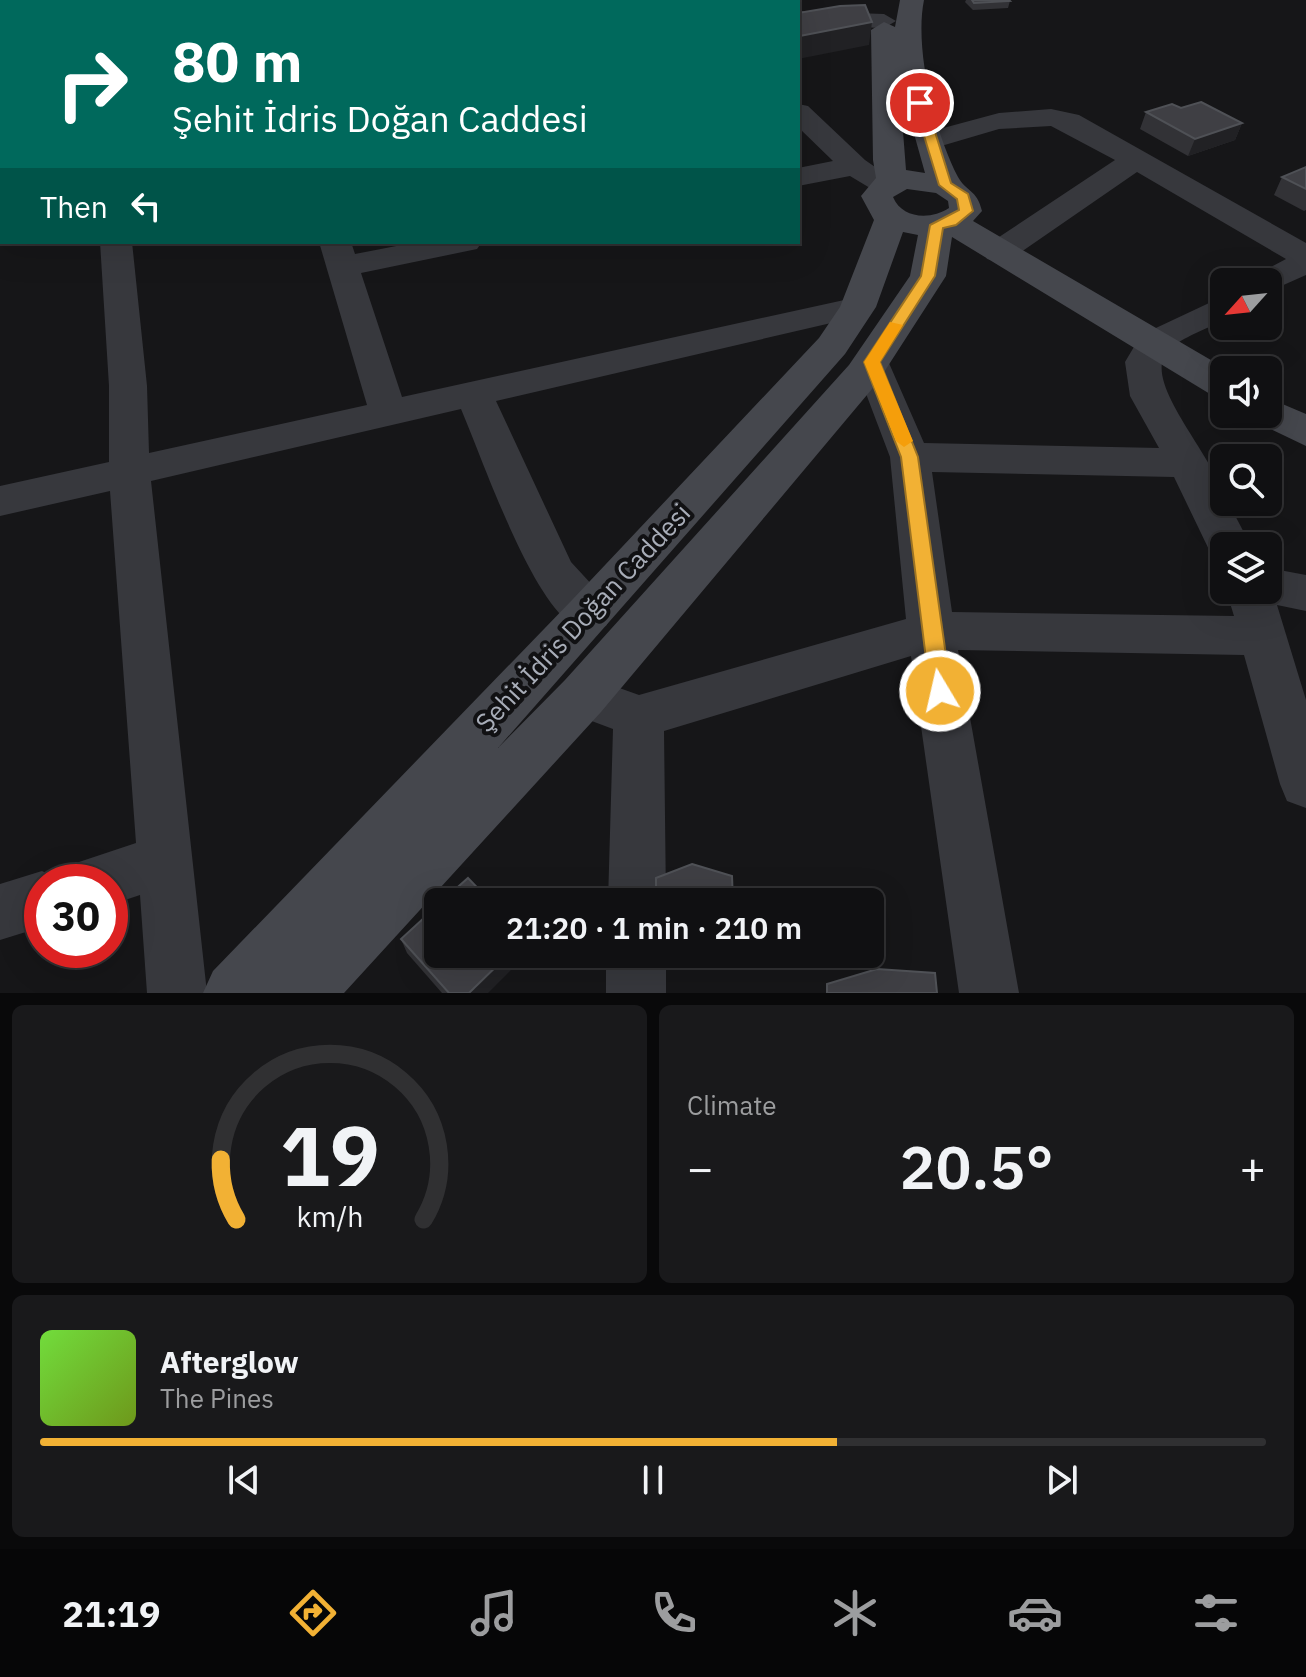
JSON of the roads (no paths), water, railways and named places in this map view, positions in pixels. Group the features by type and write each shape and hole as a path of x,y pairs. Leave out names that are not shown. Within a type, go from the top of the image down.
{"main road":[{"name":"Şehit İdris Doğan Caddesi","path":"235,993 590,613 832,346 918,203 931,140 908,46 907,13 912,0"},
{"path":"885,10 888,160 918,203 1210,377"},
{"name":"Şehit İdris Doğan Caddesi","path":"301,993 583,696 872,362 928,276 918,203"},
{"path":"1282,419 1306,432"}],"street":[{"path":"800,18 885,10"},
{"path":"800,114 855,166 918,203"},
{"path":"931,140 1036,115 1069,121 1306,260 1282,274"},
{"path":"999,252 1136,159"},
{"path":"800,177 855,166"},
{"path":"116,244 128,386 129,470 177,993"},
{"path":"388,412 338,255 446,244"},
{"path":"0,501 858,307"},
{"path":"1210,313 1154,343 1143,362 1149,396 1188,463 1222,532"},
{"path":"872,362 910,457 931,631 989,993"},
{"path":"473,393 553,571 572,597 590,613"},
{"path":"910,457 1188,463"},
{"path":"1282,589 1306,593"},
{"path":"1253,604 1306,784"},
{"path":"583,696 639,717 931,631 1263,636"},
{"path":"637,888 639,717"},
{"path":"128,872 164,861"},
{"path":"0,912 24,905"},
{"path":"636,968 636,993"}]}
